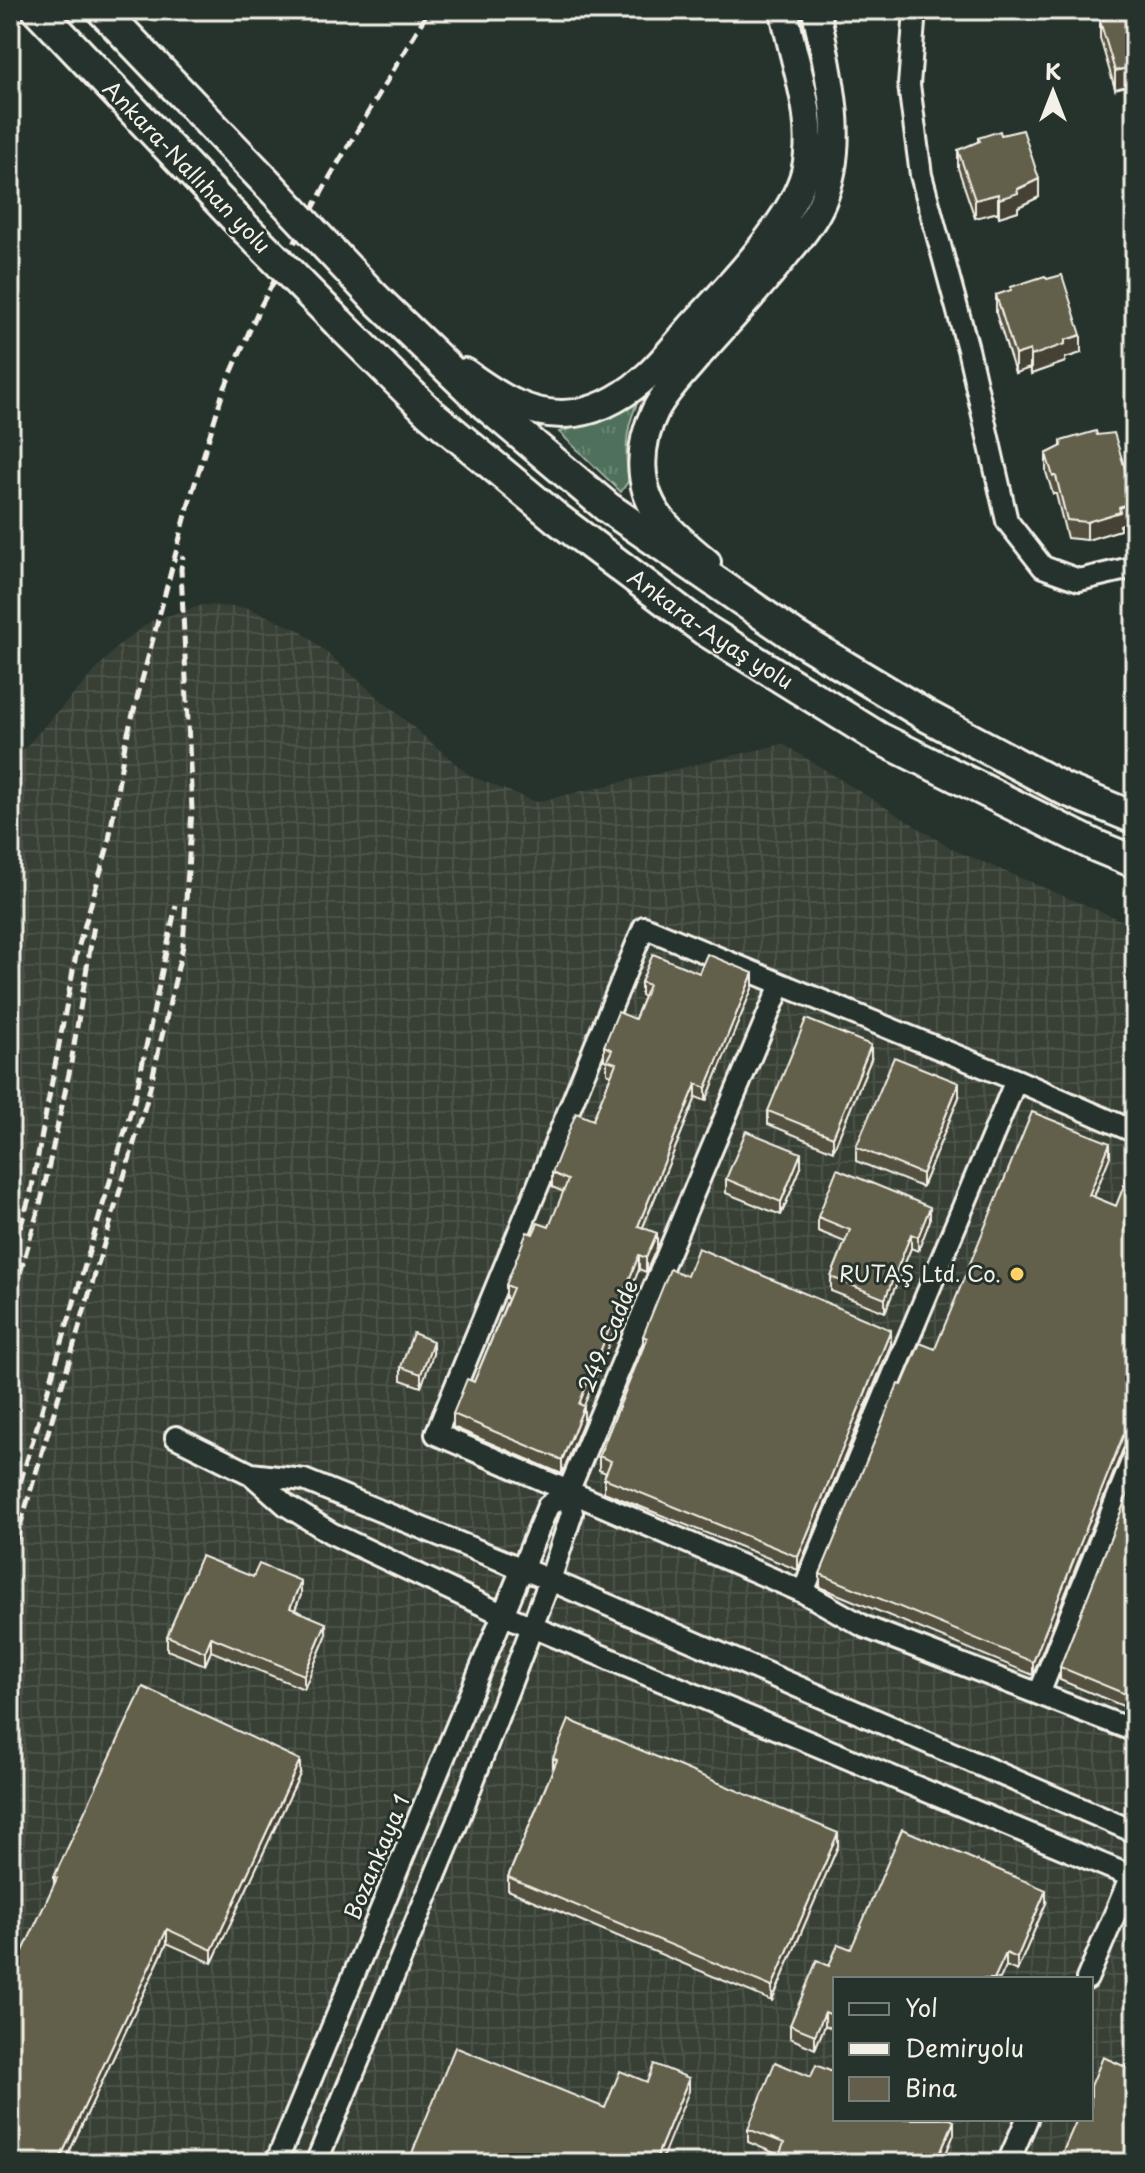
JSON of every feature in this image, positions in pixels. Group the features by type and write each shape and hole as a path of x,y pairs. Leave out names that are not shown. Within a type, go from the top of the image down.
{"highway":[{"name":"Ankara-Nallıhan yolu","path":"38,10 338,322"},
{"name":"Ankara-Nallıhan yolu","path":"102,10 374,297"},
{"name":"Ankara-Ayaş yolu","path":"374,297 486,405 607,507 796,637 941,723 1064,789 1135,818"},
{"name":"Ankara-Ayaş yolu","path":"338,322 431,414 555,517 705,630 879,738 1096,846 1135,862"}],"main road":[{"path":"784,10 809,123 804,176 780,220 660,380 656,408 641,450 643,473 660,518 681,540 796,637"},
{"path":"417,337 484,386 526,409 547,415 577,413 601,406 660,380 771,274 808,228 823,201 835,147 828,71 816,10"}],"street":[{"path":"915,10 909,85 921,175 968,349 1007,521 1043,567 1067,576 1079,580 1135,567"},
{"path":"1135,1132 644,927 436,1434 803,1592 865,1627 1135,1731"},
{"name":"249. Cadde","path":"568,1492 781,984"},
{"path":"803,1592 1016,1080"},
{"path":"176,1437 251,1474 286,1505 331,1533 504,1615 1134,1874 1088,1977"},
{"path":"1039,1694 1135,1454"},
{"path":"251,1474 304,1480 550,1580 1135,1832"},
{"path":"316,2163 457,1823 550,1580 572,1513 568,1492"},
{"name":"Bozankaya 1","path":"276,2163 548,1506 568,1492"},
{"path":"1008,2163 1026,2121"}],"shaded area":[{"path":"203,605 248,608 301,631 470,776 536,802 783,744 954,850 1135,926 1135,2163 10,2163 10,764 119,645 151,621"}],"green space":[{"path":"640,398 627,438 629,480 621,492 559,432 586,424"}],"building":[{"path":"1121,10 1135,10 1135,66 1115,71 1100,21"},
{"path":"1023,130 1039,179 1017,189 1018,193 999,199 998,194 975,200 958,150 980,141 978,138 1000,131 1001,135"},
{"path":"1062,275 1081,335 1031,356 1030,350 1015,355 996,295 1045,276 1047,279"},
{"path":"1096,431 1097,435 1114,433 1135,501 1119,507 1120,512 1087,522 1067,520 1056,476 1053,476 1046,454 1062,446 1061,441"},
{"path":"653,954 699,973 707,954 753,973 706,1088 696,1084 638,1226 657,1233 646,1258 639,1255 579,1404 584,1406 562,1460 453,1414 467,1379 474,1382 513,1288 506,1285 527,1232 533,1234 538,1223 549,1227 568,1180 552,1173 576,1113 593,1120 616,1063 607,1060 612,1050 604,1046 618,1012 635,1019 649,985 641,982"},
{"path":"806,1019 871,1045 833,1137 768,1111"},
{"path":"894,1057 959,1083 922,1174 856,1147"},
{"path":"1032,1112 1110,1143 1089,1195 1116,1206 1135,1158 1135,1429 1128,1430 1123,1436 1033,1662 820,1574 898,1384 902,1385 920,1343 935,1349"},
{"path":"746,1131 801,1153 781,1202 726,1179"},
{"path":"837,1169 930,1207 918,1237 911,1234 885,1299 831,1277 850,1230 818,1217"},
{"path":"698,1248 891,1330 798,1557 604,1478 611,1461 599,1456 647,1338 643,1336 670,1269 687,1276"},
{"path":"413,1333 433,1341 421,1374 401,1367"},
{"path":"1135,1476 1135,1698 1060,1667"},
{"path":"201,1556 253,1577 259,1564 301,1581 290,1608 326,1623 304,1675 211,1637 205,1652 167,1636"},
{"path":"143,1687 300,1760 212,1950 167,1929 58,2163 10,2163 10,1979"},
{"path":"569,1720 838,1833 772,1987 508,1877 557,1760 553,1758"},
{"path":"902,1829 1046,1890 1017,1958 1006,1953 995,1977 833,1977 833,2015 825,2012 815,2035 790,2025 817,1960 829,1966 838,1944 851,1949"},
{"path":"455,2047 605,2108 620,2071 647,2082 654,2064 689,2078 654,2163 408,2163"},
{"path":"1103,2057 1135,2071 1135,2163 1058,2163 1076,2121 1093,2121 1093,2081"},
{"path":"775,2062 811,2077 816,2065 833,2072 833,2121 954,2121 936,2163 776,2163 784,2143 748,2129"}],"railway":[{"path":"10,1262 31,1192 76,955 108,846 125,744 191,496 223,392 258,311 331,175 429,10"},
{"path":"10,1560 148,1096 183,946 192,810 181,569 183,556"},
{"path":"10,1517 136,1094 176,905"},
{"path":"10,1308 42,1197 70,1069 94,925"}],"place":[{"name":"RUTAŞ Ltd. Co.","path":"1017,1274"}]}
